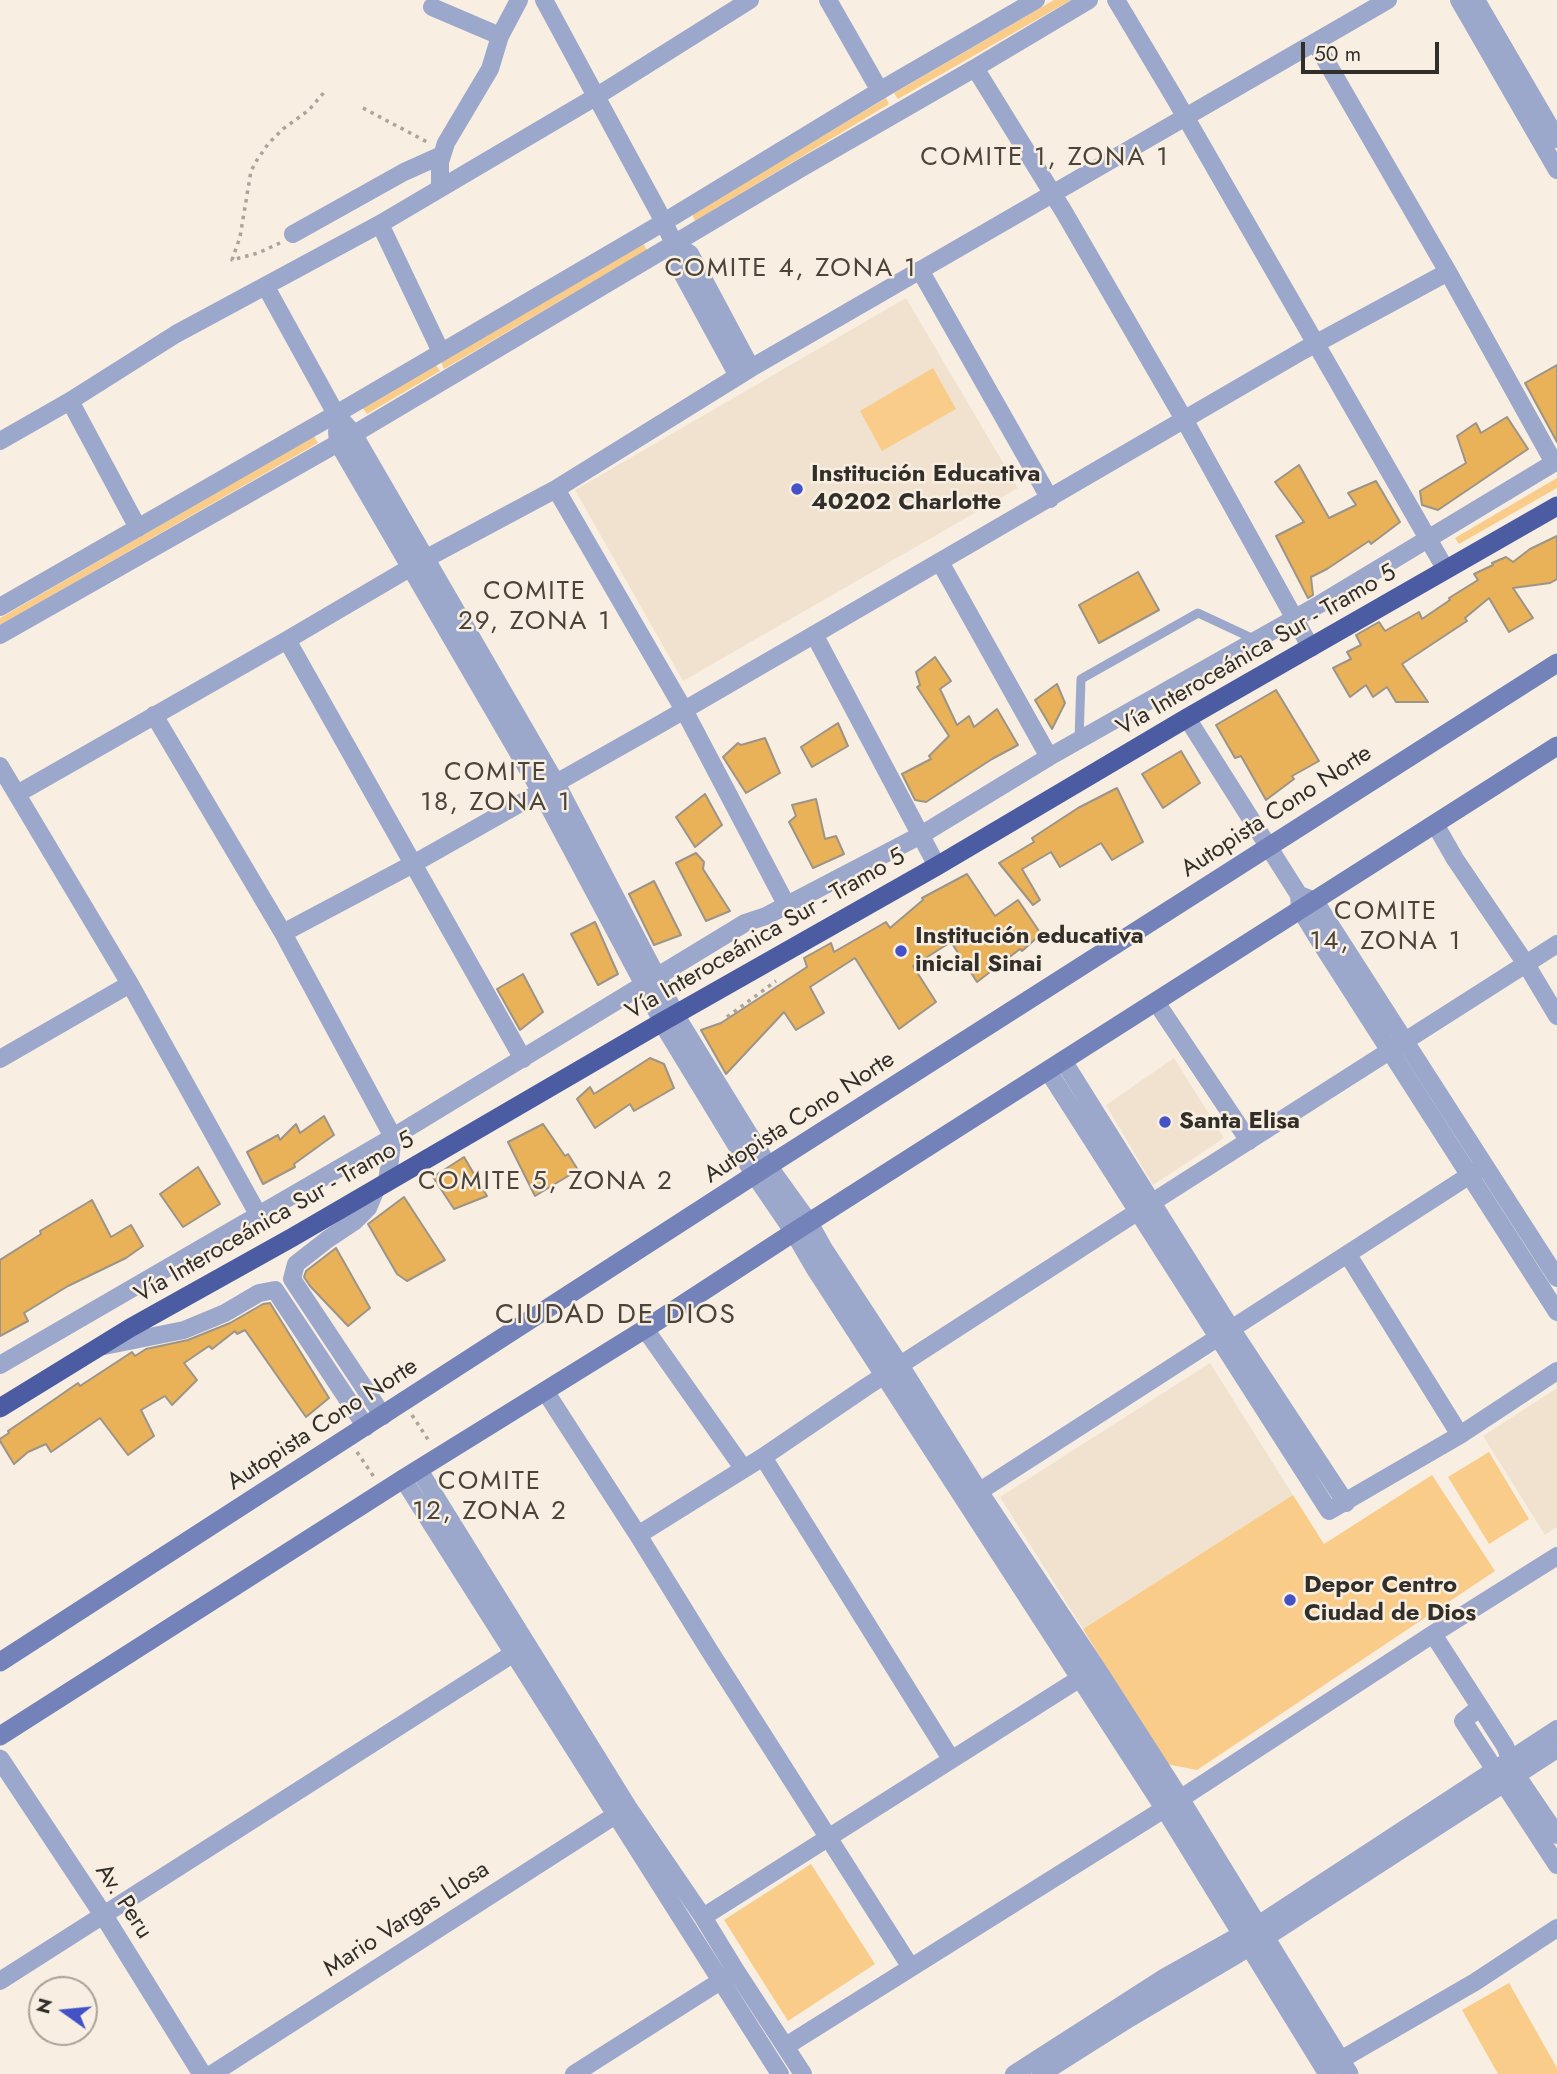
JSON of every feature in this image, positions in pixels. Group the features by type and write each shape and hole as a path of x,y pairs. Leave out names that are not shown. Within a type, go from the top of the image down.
{"highway":[{"name":"Vía Interoceánica Sur - Tramo 5","path":"0,1408 100,1347 1557,506"}],"main road":[{"name":"Autopista Cono Norte","path":"0,1662 1557,663"},
{"path":"0,1736 645,1329 1156,1002 1305,902 1435,824 1557,746"}],"street":[{"path":"440,188 442,153 490,69 500,36 519,0"},
{"path":"544,0 664,222 674,244 676,261 745,372"},
{"path":"0,441 176,334 380,224 597,96 750,0"},
{"path":"828,0 880,91"},
{"path":"0,607 337,414 1037,0"},
{"path":"0,635 346,439 1088,0"},
{"path":"1116,0 1446,570"},
{"path":"17,794 417,563 556,489 745,372 1388,0"},
{"path":"1459,0 1557,170"},
{"path":"1476,0 1557,139"},
{"path":"432,7 500,36"},
{"path":"0,1365 259,1216 745,923 766,916 921,835 1049,757 1429,539 1555,462 1315,42"},
{"path":"975,68 1053,194 1185,421 1311,648"},
{"path":"293,234 442,153"},
{"path":"380,224 441,352"},
{"path":"920,270 1050,499"},
{"path":"283,933 413,864 815,636 1316,344 1448,271"},
{"path":"266,287 337,414 346,439 549,787 668,1018 762,1171 802,1227 824,1250 893,1370 1172,1804 1254,1936 1332,2070 1557,1928"},
{"path":"69,401 138,528"},
{"path":"556,489 684,710 786,904"},
{"path":"940,562 1049,757"},
{"path":"815,636 937,866"},
{"path":"287,640 523,1059"},
{"path":"153,715 283,933 393,1136 382,1185 368,1208 355,1222 296,1264 292,1279 383,1416"},
{"path":"1187,718 1477,1171 1557,1312"},
{"path":"0,766 130,984 259,1216"},
{"path":"1435,824 1557,1016"},
{"path":"638,1535 1144,1207 1557,944"},
{"path":"0,1059 130,984"},
{"path":"1156,1002 1249,1141"},
{"path":"1056,1066 1225,1335 1346,1503 1460,1435 1557,1371"},
{"path":"973,1496 1477,1171"},
{"path":"1477,1171 1557,1278"},
{"path":"1348,1255 1460,1435"},
{"path":"100,1347 184,1330 225,1313 260,1293 275,1290 366,1427"},
{"path":"645,1329 743,1468"},
{"path":"545,1391 910,1966"},
{"path":"762,1457 951,1759"},
{"path":"411,1475 622,1811 720,1981 780,2074"},
{"path":"786,2046 1172,1804 1557,1556"},
{"path":"1433,1634 1505,1746 1506,1772 1557,1865"},
{"path":"0,1981 521,1649"},
{"path":"703,1917 1088,1673"},
{"path":"1041,2074 1506,1772 1557,1729"},
{"path":"1506,1772 1557,1749"},
{"name":"Av. Peru","path":"0,1759 104,1916 202,2074"},
{"path":"1506,1772 1557,1835"},
{"path":"622,1811 703,1917 803,2074"},
{"name":"Mario Vargas Llosa","path":"212,2074 622,1811"},
{"path":"1014,2074 1165,1977 1254,1936"},
{"path":"574,2074 736,1971"}],"lane":[{"path":"1079,740 1081,679 1093,672 1198,613 1256,640"}],"path":[{"path":"293,234 285,241 258,253 232,260 240,237 251,171 257,160 268,144 309,110 326,90"},
{"path":"363,108 442,153"},
{"path":"404,1403 440,1457"},
{"path":"348,1438 384,1492"}],"shaded area":[{"path":"1054,0 1071,0 898,99 894,93"},
{"path":"886,98 889,104 695,221 692,214"},
{"path":"643,243 647,250 444,369 441,362"},
{"name":"Institución Educativa 40202 Charlotte","path":"906,298 1018,488 683,681 575,490"},
{"path":"436,365 440,371 367,414 362,407"},
{"path":"933,368 956,409 882,451 860,411"},
{"path":"314,436 318,443 0,625 0,618"},
{"path":"1557,478 1557,488 1459,544 1455,538"},
{"name":"Santa Elisa","path":"1174,1058 1224,1138 1153,1185 1106,1105"},
{"path":"1210,1363 1293,1495 1083,1629 1000,1497"},
{"path":"1557,1388 1557,1527 1545,1535 1483,1436"},
{"path":"1489,1452 1529,1519 1489,1544 1448,1477"},
{"name":"Depor Centro Ciudad de Dios","path":"1432,1475 1495,1571 1197,1770 1166,1764 1083,1629 1293,1495 1324,1544"},
{"path":"811,1864 875,1964 788,2021 724,1920"},
{"path":"1509,1983 1557,2068 1557,2074 1498,2074 1462,2010"}],"building":[{"path":"1557,365 1557,442 1525,383"},
{"path":"1507,417 1528,449 1438,510 1422,505 1420,491 1466,463 1457,436 1476,423 1481,433"},
{"path":"1299,465 1329,518 1356,505 1348,493 1376,481 1400,522 1371,544 1369,541 1311,577 1313,595 1308,598 1276,536 1304,522 1275,482"},
{"path":"1557,536 1557,579 1550,583 1513,588 1533,618 1509,632 1489,598 1465,618 1467,621 1402,664 1428,702 1396,702 1387,687 1373,697 1366,685 1350,697 1333,668 1351,659 1347,652 1361,645 1356,635 1379,622 1385,631 1419,612 1422,619 1478,580 1474,574 1506,557 1513,562 1530,549"},
{"path":"1138,572 1159,610 1099,643 1079,605"},
{"path":"935,657 951,681 940,689 957,725 969,716 974,727 997,709 1018,745 926,802 915,800 902,774 931,759 929,756 949,736 917,687 920,685 916,672"},
{"path":"1057,684 1065,703 1052,729 1035,700"},
{"path":"1276,690 1319,761 1292,776 1294,779 1266,800 1241,756 1235,758 1216,725"},
{"path":"838,723 848,746 812,767 801,747"},
{"path":"765,738 780,773 746,793 723,757 738,743 741,745"},
{"path":"1181,751 1200,783 1163,808 1142,774"},
{"path":"1117,788 1143,842 1112,860 1101,843 1060,867 1051,852 1022,869 1040,900 1033,905 999,863 1034,842 1032,838 1078,808"},
{"path":"705,794 722,825 695,847 676,817"},
{"path":"816,799 825,839 836,836 844,854 813,868 789,822 796,816 792,805"},
{"path":"696,853 704,862 703,869 730,911 706,921 676,863"},
{"path":"967,874 995,916 1018,900 1041,934 1022,951 1020,949 977,982 951,942 913,966 936,1002 899,1029 855,958 810,987 824,1013 796,1030 784,1012 726,1074 701,1030 721,1023 807,967 804,958 831,943 834,952 886,922 890,928 923,900 922,898"},
{"path":"654,881 681,935 654,945 629,894"},
{"path":"595,922 618,974 598,985 571,934"},
{"path":"523,974 543,1012 520,1030 497,989"},
{"path":"650,1058 664,1064 674,1088 634,1111 630,1104 595,1128 577,1099 590,1087 594,1094"},
{"path":"324,1116 334,1135 294,1164 295,1167 263,1184 247,1152 278,1135 280,1140 296,1124 300,1133"},
{"path":"543,1124 578,1170 535,1196 508,1142"},
{"path":"464,1157 487,1196 454,1209 433,1177"},
{"path":"198,1167 220,1204 183,1227 160,1194"},
{"path":"404,1197 445,1260 407,1281 397,1274 368,1224"},
{"path":"92,1200 111,1237 131,1225 143,1246 126,1258 68,1286 24,1313 28,1321 0,1336 0,1260 41,1234 40,1231"},
{"path":"336,1248 370,1308 348,1326 304,1277 306,1271"},
{"path":"270,1303 329,1398 306,1417 245,1330 237,1334 235,1331 212,1349 209,1346 184,1363 197,1380 172,1405 165,1396 141,1410 154,1436 128,1455 100,1418 51,1452 46,1444 28,1452 14,1464 0,1441 8,1431 78,1383 80,1386 132,1352 135,1356 146,1349 188,1340"}],"place":[{"name":"Institución Educativa 40202 Charlotte","path":"797,489"},
{"name":"Institución educativa inicial Sinai","path":"901,951"},
{"name":"Santa Elisa","path":"1165,1122"},
{"name":"Depor Centro Ciudad de Dios","path":"1290,1600"}],"district":[{"name":"COMITE 1, ZONA 1","path":"1045,159"},
{"name":"COMITE 4, ZONA 1","path":"791,270"},
{"name":"COMITE 29, ZONA 1","path":"535,608"},
{"name":"COMITE 18, ZONA 1","path":"496,789"},
{"name":"COMITE 14, ZONA 1","path":"1386,928"},
{"name":"COMITE 5, ZONA 2","path":"546,1183"},
{"name":"CIUDAD DE DIOS","path":"616,1316"},
{"name":"COMITE 12, ZONA 2","path":"490,1498"}]}
